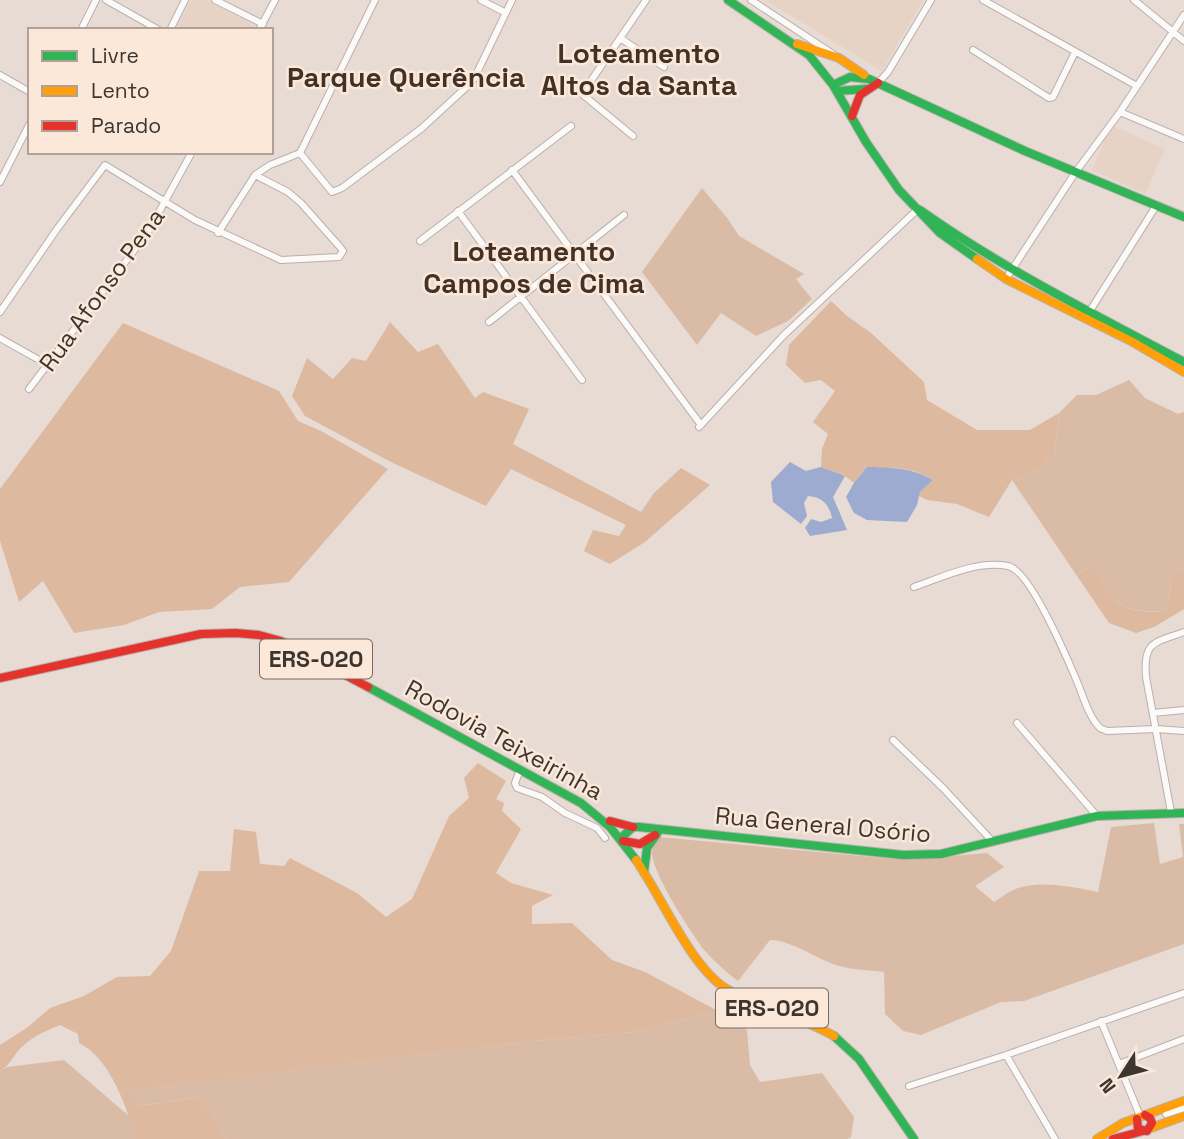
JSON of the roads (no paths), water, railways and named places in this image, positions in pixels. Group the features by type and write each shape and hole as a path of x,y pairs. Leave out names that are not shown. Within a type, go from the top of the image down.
{"main road":[{"path":"728,0 809,55 835,88 881,166 899,190 940,233 1006,279 1184,362"},
{"path":"795,43 835,55 869,79"},
{"path":"823,72 827,60 835,55"},
{"path":"835,88 844,78 857,75 869,79 975,130 1184,217"},
{"path":"852,116 860,94 878,83"},
{"path":"835,88 869,89"},
{"path":"918,209 969,245 1184,372"},
{"name":"Rodovia Teixeirinha","path":"0,678 201,634 228,631 275,638 601,815 622,839 644,874"},
{"name":"Rua General Osório","path":"601,815 616,824 660,832 903,855 941,854 1097,816 1184,813"},
{"path":"622,839 633,827"},
{"path":"644,874 647,848 660,832"},
{"name":"Rua General Osório","path":"622,839 640,844 660,832"},
{"name":"ERS-020","path":"644,874 710,976 739,994 817,1026 838,1038 864,1067 911,1137"},
{"path":"1113,1139 1149,1132 1164,1115 1184,1101"},
{"path":"1097,1139 1108,1130 1141,1117 1184,1116"},
{"path":"1141,1117 1137,1127 1149,1132"},
{"path":"1141,1117 1151,1120 1149,1132"}],"street":[{"path":"82,28 96,0"},
{"path":"106,0 155,28"},
{"path":"171,28 185,0"},
{"path":"215,0 261,27 275,0"},
{"path":"218,233 255,175 300,153 375,0"},
{"path":"481,0 506,13"},
{"path":"300,153 332,192 342,188 422,128 473,81 512,0"},
{"path":"633,136 582,94 646,0"},
{"path":"751,0 835,55"},
{"path":"878,83 888,72 931,0"},
{"path":"983,0 1137,86"},
{"path":"1134,0 1184,41"},
{"path":"1006,279 1184,15"},
{"path":"620,38 664,67"},
{"path":"973,50 1049,99 1053,97 1075,52"},
{"path":"0,75 28,91"},
{"path":"1120,112 1184,139"},
{"path":"0,182 28,127"},
{"path":"420,241 571,127"},
{"name":"Rua Afonso Pena","path":"29,389 148,232 191,154"},
{"path":"0,312 105,165 218,233 281,260 339,257 342,253 340,247 301,203 288,192 255,175"},
{"path":"512,170 700,426 783,336 918,209"},
{"path":"1087,315 1156,206"},
{"path":"458,211 582,380"},
{"path":"489,322 624,215"},
{"path":"0,338 48,365"},
{"path":"914,587 979,566 1016,568 1045,614 1100,728 1107,731 1184,731"},
{"path":"1171,812 1146,677 1145,655 1151,645 1184,632"},
{"path":"1153,713 1184,710"},
{"path":"1017,723 1097,816"},
{"path":"893,740 943,788 993,842"},
{"path":"520,770 515,783 517,788 542,797 565,813 597,828 605,838"},
{"path":"542,797 546,784"},
{"path":"589,825 601,815"},
{"path":"909,1086 1184,993"},
{"path":"1101,1021 1141,1117"},
{"path":"1119,1064 1184,1039"},
{"path":"1006,1055 1055,1139"},
{"path":"1164,1115 1184,1108"}],"water":[{"path":"790,462 806,471 821,467 845,476 833,497 847,530 810,536 805,528 811,519 821,522 832,518 827,505 817,498 808,496 804,503 807,516 801,524 773,502 771,482"},
{"path":"867,467 910,471 933,480 920,492 917,505 907,522 867,520 854,513 846,497"}],"district":[{"name":"Loteamento Altos da Santa","path":"639,69"},
{"name":"Parque Querência","path":"406,77"},
{"name":"Loteamento Campos de Cima","path":"534,267"}]}
